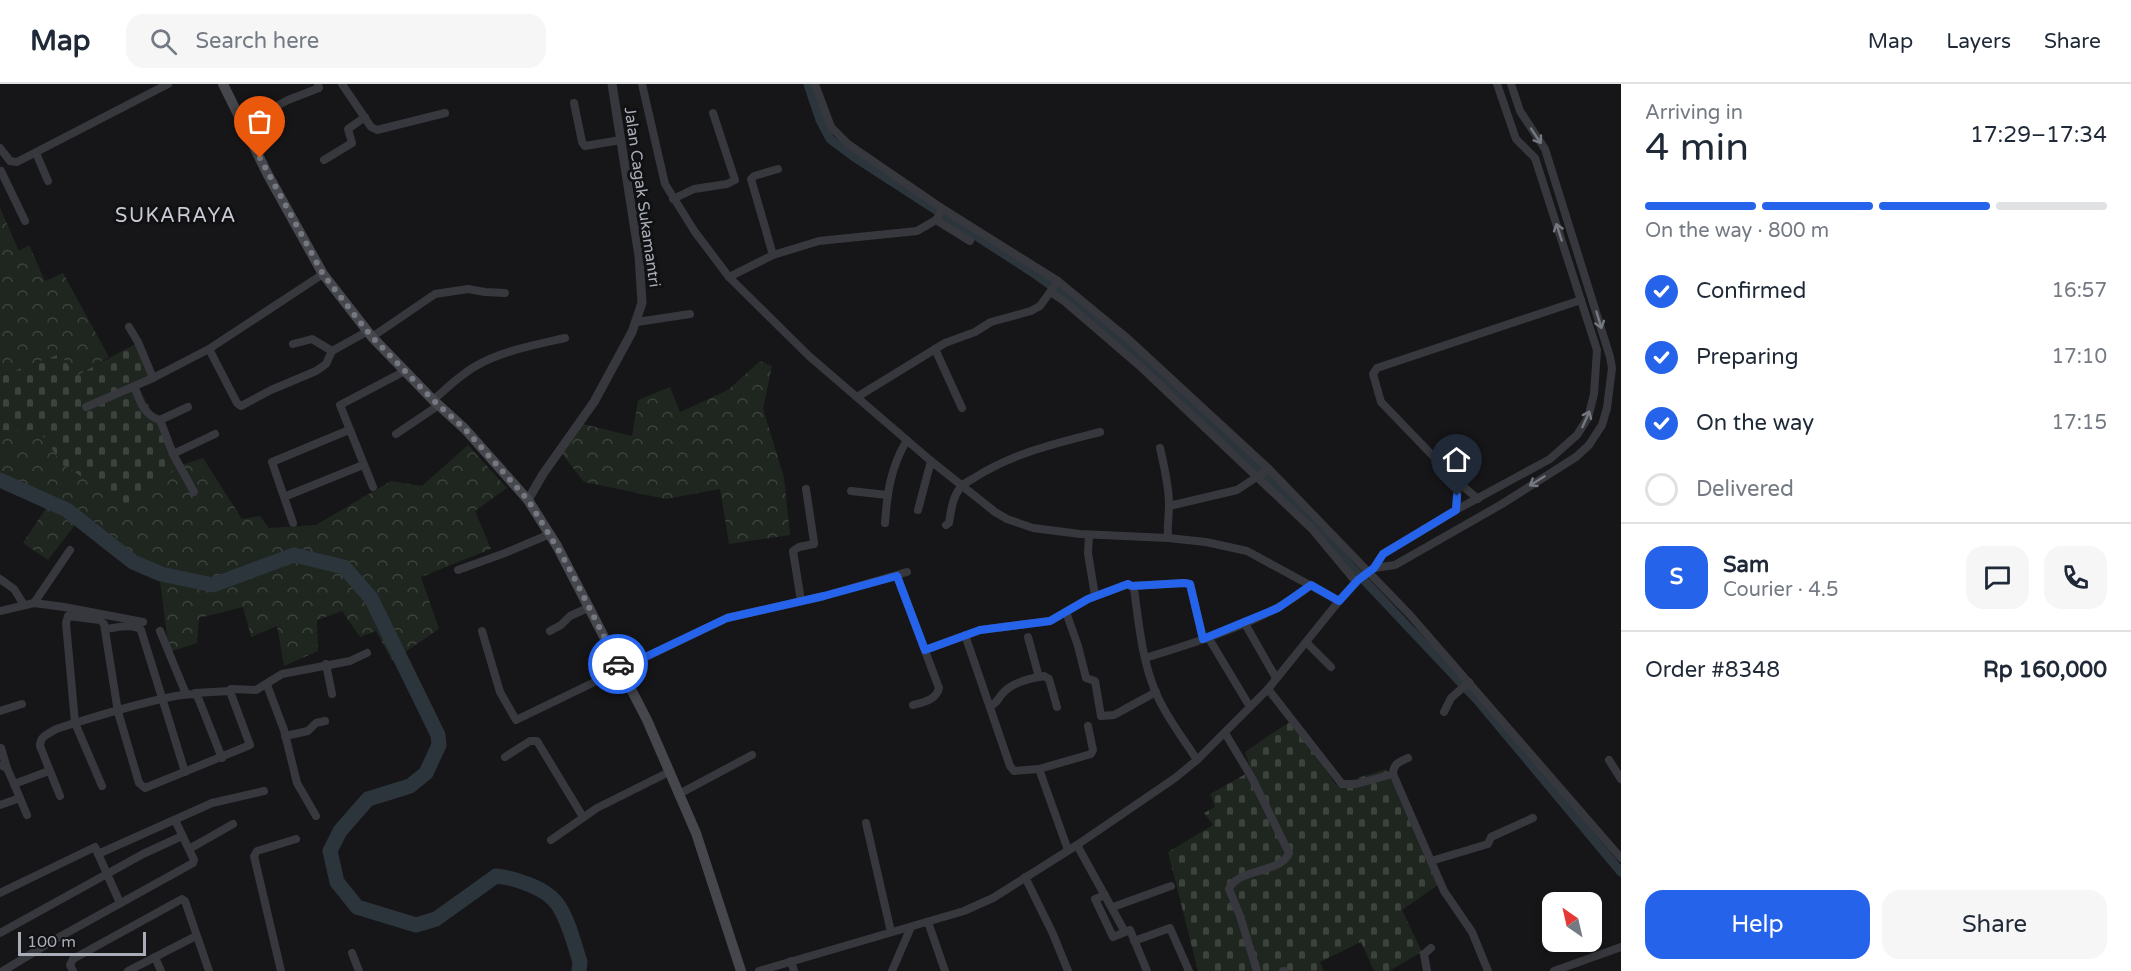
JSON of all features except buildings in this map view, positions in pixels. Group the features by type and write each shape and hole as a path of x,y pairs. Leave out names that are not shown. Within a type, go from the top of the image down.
{"main road":[{"path":"223,84 323,274 370,334 436,403 465,429 528,500 550,534 590,607 646,720 679,794 700,843 741,971"}],"street":[{"path":"25,221 1,171 168,84"},
{"path":"342,84 372,127 378,130 445,113"},
{"name":"Jalan Cagak Sukamantri","path":"528,500 543,474 594,402 637,322 642,303 643,291 612,84"},
{"path":"642,84 662,175 673,199 729,277 786,335 931,461 995,513 1033,528 1089,535 1206,542 1247,551 1339,601"},
{"path":"815,84 831,127 840,137 1053,287 1147,365 1263,474 1364,576"},
{"path":"759,971 977,906 1077,845 1175,778 1197,760 1268,688 1339,601 1383,554 1456,510 1550,459 1577,435 1588,418 1597,375 1598,350 1535,158 1516,139 1497,84"},
{"path":"1364,576 1395,565 1502,504 1576,457 1589,446 1602,425 1607,408 1612,368 1592,295 1545,149 1520,111 1511,84"},
{"path":"243,124 321,85"},
{"path":"574,103 582,142 585,146 621,140"},
{"path":"673,199 694,189 727,184 735,180 713,113"},
{"path":"324,160 351,143 348,129 365,117"},
{"path":"0,148 13,163"},
{"path":"36,153 48,181"},
{"path":"773,255 752,179 754,176 778,169"},
{"path":"729,277 773,255 819,241 917,231 936,219 943,210"},
{"path":"936,219 970,241"},
{"path":"86,407 153,378 210,349 323,274"},
{"path":"857,397 954,339 975,332 991,322 1031,312 1040,306 1053,287"},
{"path":"1053,287 1064,301 1147,365 1263,474 1312,529 1410,615 1621,858"},
{"path":"210,349 237,403 241,406 316,371 326,364 332,351 370,334 435,294 468,289 505,293"},
{"path":"1478,499 1458,482 1381,402 1373,374 1374,370 1581,300"},
{"path":"637,322 690,314"},
{"path":"129,327 153,378"},
{"path":"396,434 436,403 472,368 518,350 565,338"},
{"path":"293,344 312,339 332,351"},
{"path":"935,349 962,408"},
{"path":"373,487 340,408 342,402 405,371"},
{"path":"134,386 149,416 160,420 188,406"},
{"path":"160,420 173,454 194,492"},
{"path":"293,523 272,466 273,462 349,430"},
{"path":"946,525 949,523 954,499 961,486 981,473 1018,455 1047,445 1100,432"},
{"path":"173,454 215,434"},
{"path":"885,523 886,495 890,479 900,451 907,440"},
{"path":"1160,447 1169,506 1168,538"},
{"path":"918,510 931,461"},
{"path":"284,497 363,465"},
{"path":"1169,506 1237,490 1263,474"},
{"path":"1456,510 1458,482"},
{"path":"801,601 793,551 799,547 813,545 814,542 806,489"},
{"path":"1492,490 1502,504"},
{"path":"851,491 886,495"},
{"path":"458,570 550,534"},
{"path":"1417,534 1424,548"},
{"path":"1089,535 1088,553 1095,596"},
{"path":"34,603 70,550"},
{"path":"482,631 500,692 516,720 727,618 801,601 907,572"},
{"path":"897,576 938,683 938,691 932,698 913,705"},
{"path":"0,579 14,589 24,605"},
{"path":"925,650 980,630 1050,621 1095,596 1123,585 1190,584 1205,638 1250,707"},
{"path":"1132,586 1145,658 1156,693 1197,760"},
{"path":"1145,658 1205,638 1278,608 1310,586"},
{"path":"0,611 34,603 143,622"},
{"path":"550,631 561,625 571,615 590,607"},
{"path":"1066,612 1086,678 1095,681 1101,716 1114,715 1156,693"},
{"path":"102,786 75,723 66,620 70,615 100,620 104,624 118,712 139,783 143,787 148,788 248,747 251,743 230,691"},
{"path":"1244,622 1276,678"},
{"path":"105,629 128,626 141,630 185,772"},
{"path":"160,631 186,694"},
{"path":"965,635 1012,770 1039,769 1082,758 1093,752 1089,726"},
{"path":"1028,638 1039,676"},
{"path":"1307,643 1331,667"},
{"path":"60,796 40,741 56,729 186,694 230,691 233,688 256,690 282,674 350,661 367,653"},
{"path":"326,664 332,694"},
{"path":"990,706 999,701 1006,690 1039,676 1047,676 1049,679 1057,706"},
{"path":"1444,712 1451,698 1468,683"},
{"path":"267,685 285,736 297,783 316,816"},
{"path":"1268,688 1342,784 1356,784 1393,774"},
{"path":"195,693 199,697 222,758"},
{"path":"0,711 21,704"},
{"path":"285,736 310,730 316,723 326,721"},
{"path":"1225,733 1252,778 1289,854 1283,861 1234,882 1229,889 1257,971"},
{"path":"505,757 530,741 537,741 583,817"},
{"path":"1,748 3,766 14,784 27,815"},
{"path":"679,794 752,755"},
{"path":"1408,758 1396,763 1393,774 1444,891 1472,932 1488,971"},
{"path":"1610,760 1621,779"},
{"path":"1039,769 1068,850"},
{"path":"14,784 49,771"},
{"path":"551,840 615,798 669,772"},
{"path":"98,854 212,803 264,791"},
{"path":"0,806 20,798"},
{"path":"1431,861 1488,844 1491,837 1533,818"},
{"path":"3,971 193,863 194,860 175,820"},
{"path":"866,823 891,932"},
{"path":"189,849 233,824"},
{"path":"0,933 107,873 182,836"},
{"path":"281,971 254,854 257,851 296,839"},
{"path":"1077,845 1125,932"},
{"path":"0,893 95,847 120,903"},
{"path":"1025,877 1068,971"},
{"path":"1113,908 1171,886"},
{"path":"1105,895 1095,899 1113,938 1130,930 1147,971"},
{"path":"73,971 70,965 73,959 178,900 185,901 209,971"},
{"path":"928,922 945,971"},
{"path":"892,971 910,927"},
{"path":"1134,941 1170,928 1189,971"},
{"path":"128,971 196,936"},
{"path":"1554,971 1578,967 1621,947"},
{"path":"1427,971 1424,954 1431,948"},
{"path":"352,953 359,971"},
{"path":"155,957 161,971"},
{"path":"791,961 794,971"}],"green space":[{"path":"0,208 19,251 29,245 45,281 63,273 109,357 76,377 60,354 0,376"},
{"path":"137,343 152,374 136,383 181,465 131,507 63,465 39,430 0,430 0,376 60,354 76,376"},
{"path":"760,361 772,366 763,409 784,477 790,535 729,544 720,489 666,499 584,482 562,454 579,423 632,436 638,400 670,387 680,412 728,390"},
{"path":"0,430 39,430 63,465 181,465 203,458 242,519 260,516 269,528 316,525 391,481 422,486 468,445 507,488 475,511 491,549 421,577 439,629 392,661 376,631 360,637 342,611 317,620 318,651 284,666 277,626 251,637 243,607 199,618 197,643 169,652 160,581 101,540 82,516 48,560 23,543 52,499 0,480"},
{"path":"1292,720 1336,785 1386,769 1438,885 1402,910 1422,952 1389,971 1374,971 1361,942 1320,962 1324,971 1198,971 1168,852 1213,825 1204,813 1215,807 1210,794 1251,771 1245,752"}],"waterway":[{"path":"808,84 820,120 830,139 1073,301 1244,453 1304,513 1345,560 1479,702 1621,872"},
{"path":"0,480 67,510 133,562 161,574 213,585 294,555 344,567 371,598 438,735 439,745 426,773 410,786 368,799 340,831 330,851 337,882 357,907 416,925 436,919 496,876 521,882 539,889 558,905 573,940 580,962 579,971"}],"way so far":[{"path":"260,158 323,274 356,317 372,337 433,400 465,429 528,500 587,600 618,664"}],"district":[{"name":"SUKARAYA","path":"176,215"}],"route":[{"path":"618,664 620,669 649,657 727,618 824,596 897,576 925,650 980,630 1050,621 1088,599 1128,584 1132,586 1190,584 1203,639 1278,608 1311,585 1339,601 1358,580 1374,568 1383,554 1456,510 1457,496"}]}
